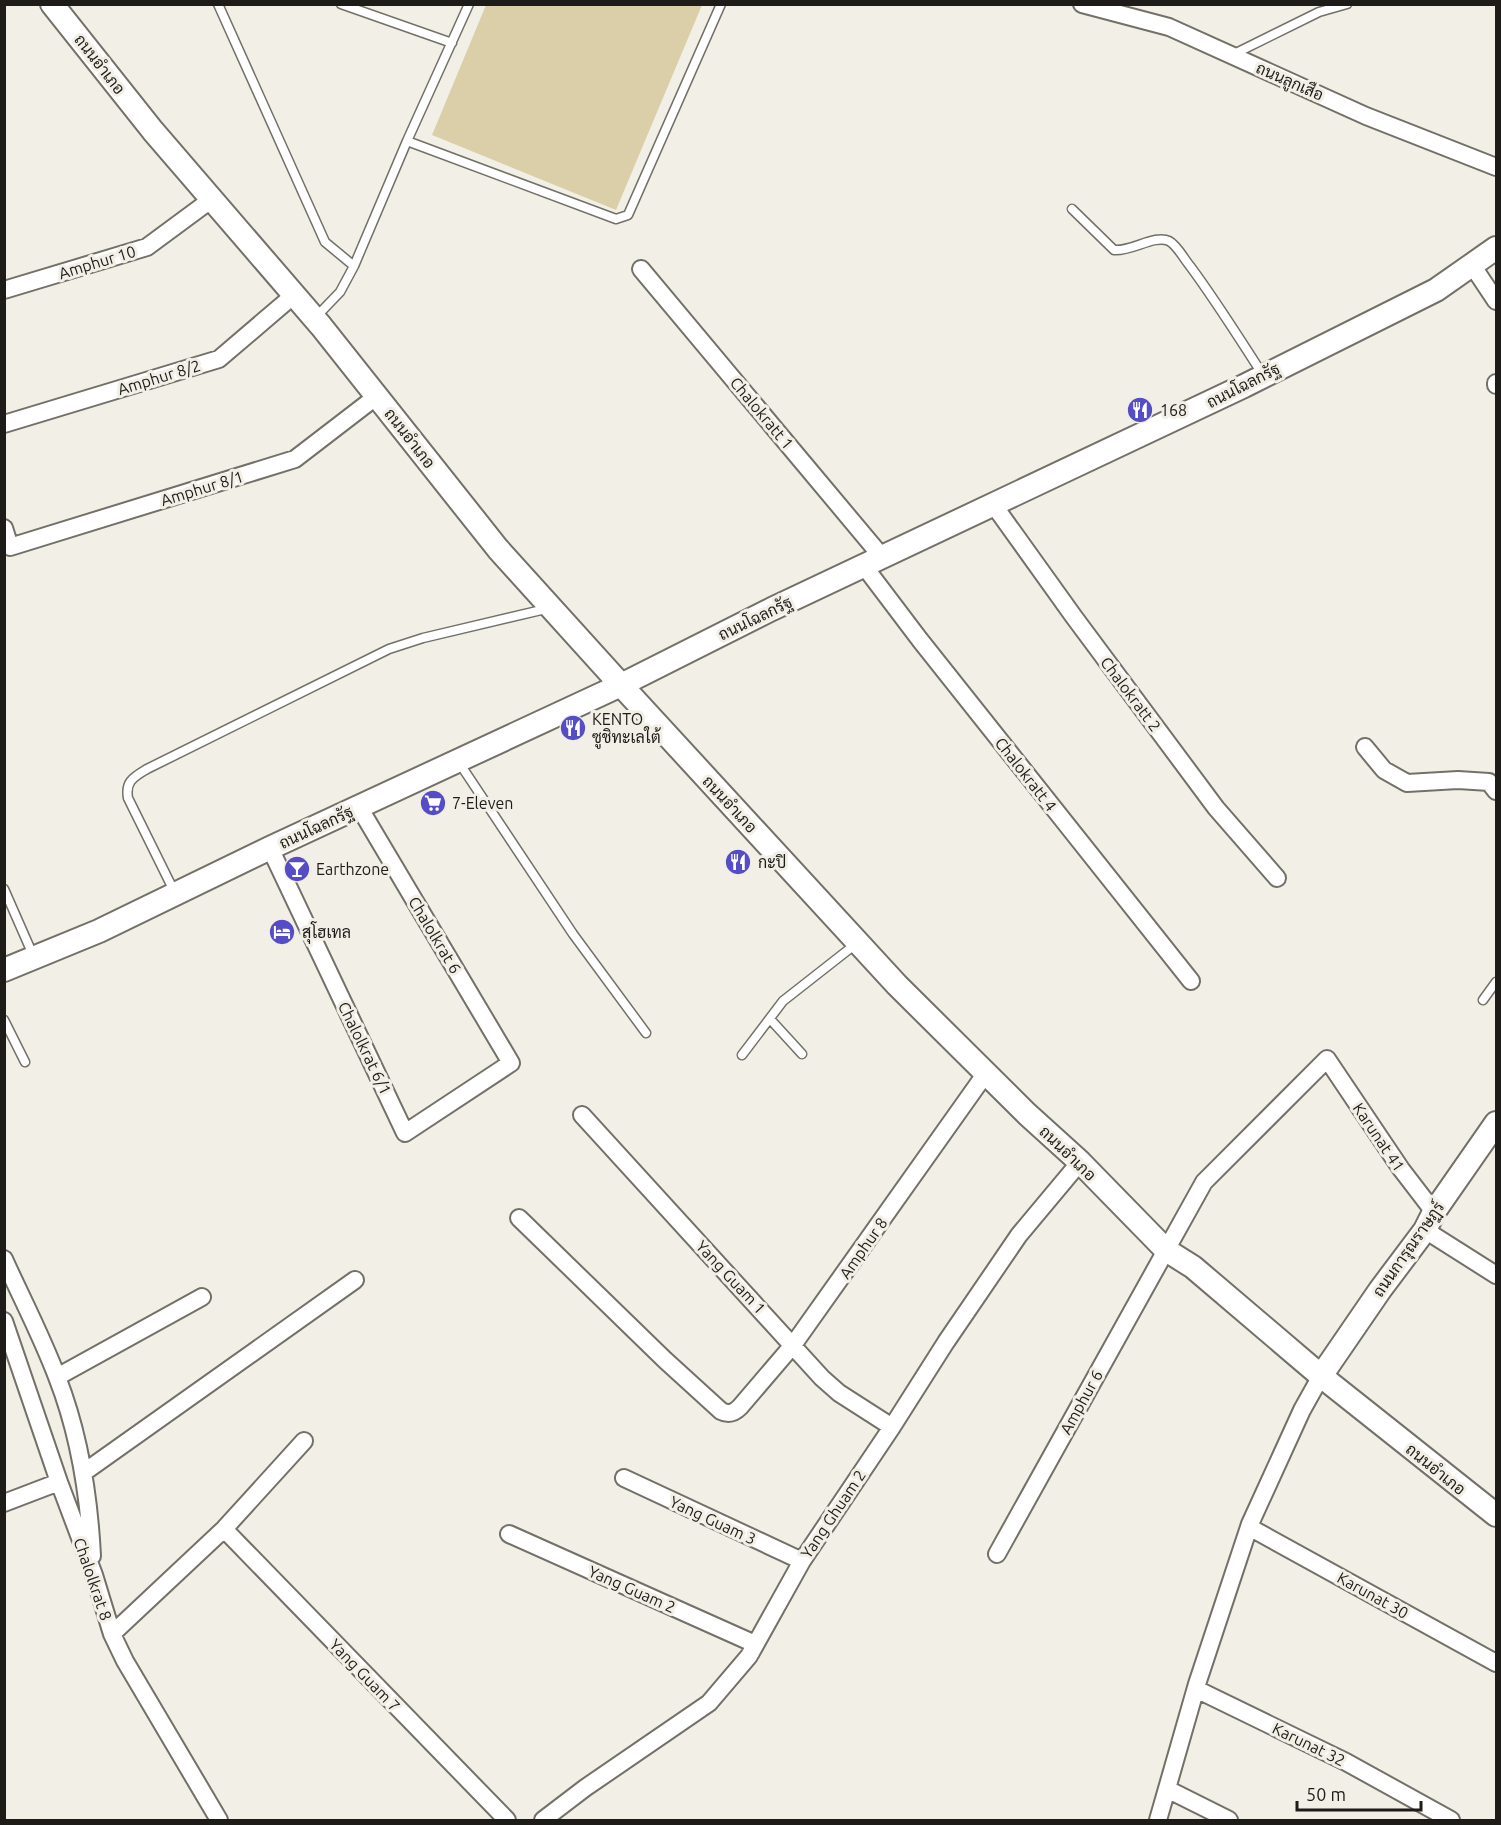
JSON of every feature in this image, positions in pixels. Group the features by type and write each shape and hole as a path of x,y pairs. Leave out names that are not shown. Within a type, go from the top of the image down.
{"street":[{"name":"ถนนอำเภอ","path":"52,4 153,131 315,319 498,549 897,985 1027,1114 1080,1162 1166,1250 1193,1267 1321,1376 1497,1515"},
{"name":"ถนนลูกเสือ","path":"1082,4 1169,27 1366,116 1497,167"},
{"name":"Amphur 10","path":"4,290 147,247 212,200"},
{"name":"ถนนโฉลกรัฐ","path":"4,970 99,931 270,848 621,685 772,609 1244,386 1436,290 1497,248"},
{"path":"1472,266 1497,301"},
{"name":"Chalokratt 1","path":"641,269 873,562"},
{"name":"Amphur 8/2","path":"4,424 219,359 294,295"},
{"name":"Amphur 8/1","path":"4,528 10,547 294,459 377,396"},
{"name":"Chalokratt 2","path":"993,504 1216,808 1276,878"},
{"name":"Chalokratt 4","path":"873,562 920,640 1191,981"},
{"path":"1365,747 1384,771 1407,783 1458,780 1489,782 1497,791"},
{"name":"Chalolkrat 6","path":"359,807 511,1063"},
{"name":"Chalolkrat 6/1","path":"270,848 405,1133 511,1063"},
{"name":"Karunat 41","path":"1327,1059 1401,1169 1429,1221"},
{"name":"Amphur 6","path":"997,1554 1210,1174 1327,1059"},
{"name":"Amphur 8","path":"519,1218 665,1360 721,1411 730,1414 740,1407 793,1345 986,1073"},
{"name":"Yang Guam 1","path":"582,1114 822,1377 839,1393 892,1426"},
{"name":"ถนนการุณราษฏร์","path":"1321,1376 1494,1131"},
{"name":"Yang Ghuam 2","path":"553,1817 585,1788 709,1703 749,1656 802,1561 946,1342 1019,1235 1080,1162"},
{"path":"1429,1221 1497,1275"},
{"path":"4,1259 57,1377 69,1413 83,1473 91,1530 93,1575"},
{"path":"83,1473 355,1280"},
{"path":"57,1377 202,1297"},
{"name":"Chalolkrat 8","path":"4,1321 112,1634 125,1661 219,1821"},
{"path":"1158,1821 1196,1689 1250,1527 1302,1410 1321,1376"},
{"path":"112,1634 224,1529 303,1441"},
{"name":"Yang Guam 3","path":"624,1478 802,1561"},
{"path":"4,1503 59,1482"},
{"name":"Karunat 30","path":"1250,1527 1497,1663"},
{"name":"Yang Guam 7","path":"224,1529 507,1821"},
{"name":"Yang Guam 2","path":"509,1534 755,1644"},
{"name":"Karunat 32","path":"1196,1689 1347,1762 1451,1821"},
{"path":"1167,1789 1228,1821"}],"lane":[{"path":"218,4 325,242 354,266"},
{"path":"341,4 452,43"},
{"path":"315,319 340,292 354,266 469,4"},
{"path":"407,141 616,219 624,217 628,215 722,4"},
{"path":"1232,55 1319,12 1347,4"},
{"path":"1072,209 1114,250 1122,251 1152,242 1168,241 1175,247 1205,287 1263,375"},
{"path":"175,893 128,798 128,783 136,776 382,652 423,638 551,608"},
{"path":"458,761 573,934 646,1034"},
{"path":"4,889 34,958"},
{"path":"742,1055 783,1001 858,942"},
{"path":"1483,1000 1497,982"},
{"path":"770,1018 802,1054"},
{"path":"4,1020 25,1062"}],"shaded area":[{"path":"486,5 702,5 616,210 432,135"}],"place":[{"name":"168","path":"1140,410"},
{"name":"KENTO ซูชิทะเลใต้","path":"573,728"},
{"name":"7-Eleven","path":"433,803"},
{"name":"กะปิ","path":"738,862"},
{"name":"Earthzone","path":"297,869"},
{"name":"สุโฮเทล","path":"282,932"}]}
